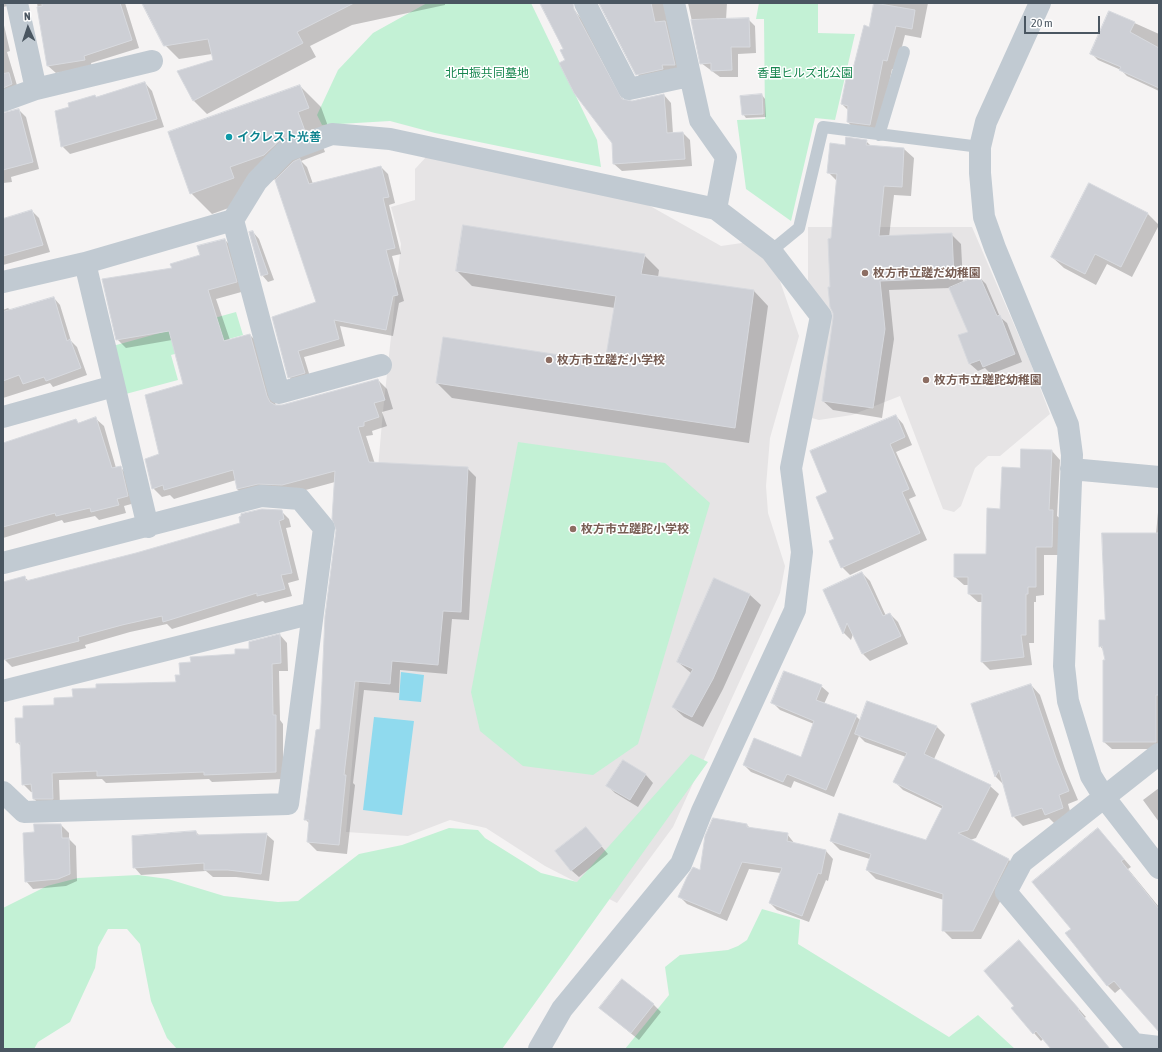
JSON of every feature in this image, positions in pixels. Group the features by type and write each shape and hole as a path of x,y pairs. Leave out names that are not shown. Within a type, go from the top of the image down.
{"street":[{"path":"17,3 36,89"},
{"path":"585,3 629,89 689,76"},
{"path":"674,3 700,120 726,157 716,209"},
{"path":"1040,3 986,122 980,147 980,172 984,217 995,248 1068,425 1072,455 1064,666 1068,701 1091,776 1104,796 1159,868"},
{"path":"3,101 36,89 152,61"},
{"path":"3,282 85,264 233,220 257,181 286,151 332,134 390,139 716,209 771,251 821,316 791,468 802,552 795,610 702,811 681,864 562,1009 539,1049"},
{"path":"233,220 278,393 382,365"},
{"path":"85,264 148,526"},
{"path":"3,417 114,386"},
{"path":"1071,469 1159,478"},
{"path":"3,563 261,496 300,499 324,528 288,804 24,812 3,792"},
{"path":"3,691 313,613"},
{"path":"1159,754 1022,862 1006,892 1134,1044 1159,1047"}],"lane":[{"path":"879,135 904,52"},
{"path":"771,251 799,228 823,127 980,147"}],"shaded area":[{"name":"枚方市立蹉跎小学校","path":"427,156 643,202 721,246 749,242 773,261 799,336 770,438 766,486 768,513 785,566 780,593 673,827 617,903 545,866 486,828 450,820 408,836 346,832 383,411 401,244 391,207 415,200 415,169"},
{"name":"枚方市立蹉跎幼稚園","path":"808,227 972,227 1031,364 1050,414 1000,456 988,456 975,468 961,506 954,512 943,509 900,396 852,415 819,420 808,417 827,318 808,284"}],"green space":[{"name":"北中振共同墓地","path":"427,3 531,3 597,140 601,167 435,133 390,121 322,125 317,115 338,70 373,33"},
{"name":"香里ヒルズ北公園","path":"759,3 818,3 818,33 855,34 835,120 815,118 791,221 746,189 737,120 765,119 764,19 756,19"},
{"path":"236,312 243,335 171,355 178,380 122,395 109,347"},
{"path":"518,442 665,463 710,503 638,744 593,775 523,766 480,731 471,692"},
{"path":"691,754 708,762 502,1049 177,1049 167,1038 151,1001 140,944 127,929 108,929 98,947 95,968 70,1022 38,1042 34,1049 3,1049 3,908 47,886 78,878 138,875 168,879 224,896 278,902 298,901 359,854 402,845 449,828 478,830 485,838 541,873 577,882"},
{"path":"762,909 800,920 798,944 949,1037 978,1015 1015,1049 625,1049 669,995 665,967 680,955 728,950 738,946 747,940"}],"water":[{"path":"401,672 424,675 421,702 399,700"},
{"path":"374,717 414,721 402,815 363,810"}],"building":[{"path":"42,3 120,3 132,40 84,56 85,60 47,66 37,7 42,6"},
{"path":"142,3 354,3 297,32 303,43 193,101 177,71 213,60 208,39 164,46"},
{"path":"540,3 573,3 574,9 622,99 632,101 664,94 667,133 683,132 685,159 613,164 612,143 574,93 559,63 565,60 560,50 563,49"},
{"path":"599,3 651,3 655,22 665,21 675,65 662,65 663,69 636,75"},
{"path":"874,3 915,10 912,29 896,26 887,61 883,60 870,125 847,122 848,106 841,104 848,69 853,69 864,25 869,27"},
{"path":"1109,11 1135,22 1130,32 1159,48 1159,88 1119,70 1121,67 1090,54"},
{"path":"749,18 750,47 731,47 732,70 711,71 711,63 700,64 691,20"},
{"path":"9,73 12,84 3,88 3,74"},
{"path":"145,82 157,119 61,147 55,111 69,107 68,103 95,95 96,97"},
{"name":"イクレスト光善","path":"300,85 309,108 298,112 305,131 281,139 264,155 230,167 234,178 190,194 168,132"},
{"path":"762,94 763,114 742,115 740,96"},
{"path":"19,109 33,162 3,170 3,113"},
{"path":"846,137 867,140 866,145 904,148 902,187 884,186 879,236 952,233 954,278 880,281 885,329 873,408 822,401 833,318 833,313 830,307 828,287 830,287 828,239 831,238 837,174 827,173 830,143 845,145"},
{"path":"300,159 309,184 381,166 389,197 383,198 395,248 386,250 398,295 393,296 386,330 334,320 339,339 298,351 305,373 288,378 272,317 316,302 275,180 293,162"},
{"path":"1089,183 1148,213 1121,267 1095,254 1085,274 1051,257"},
{"path":"32,210 43,245 3,256 3,219"},
{"path":"463,225 645,254 641,274 754,290 735,428 436,383 443,337 605,362 616,296 456,271"},
{"path":"253,231 268,274 261,276 249,232"},
{"path":"225,239 237,282 208,290 224,341 250,334 270,402 275,405 282,405 378,379 385,400 374,403 379,417 364,422 364,426 358,427 369,462 468,467 461,612 443,611 438,665 392,661 390,684 355,681 344,775 346,775 339,845 307,842 309,820 304,820 316,730 320,729 325,616 336,530 332,519 335,471 282,485 258,484 237,489 233,470 164,490 163,485 152,489 145,459 159,454 145,395 183,384 169,331 116,340 102,279 172,268 170,264 200,255 197,246"},
{"path":"979,275 997,316 1000,315 1015,354 983,367 980,360 969,364 958,335 968,332 949,288"},
{"path":"54,297 67,341 70,339 81,368 46,381 44,377 23,384 19,375 3,381 3,312"},
{"path":"896,415 905,437 890,444 909,489 902,492 920,533 841,568 829,541 834,539 816,497 827,492 810,451"},
{"path":"96,417 112,468 121,466 128,496 117,499 119,505 91,512 90,508 56,516 55,513 3,527 3,443 76,419 78,423"},
{"path":"1021,449 1052,450 1049,510 1053,510 1052,547 1036,547 1036,587 1028,587 1028,594 1026,594 1026,635 1021,635 1024,657 981,662 982,594 968,594 968,577 954,577 954,554 986,554 987,508 1000,509 1002,467 1020,468"},
{"path":"262,509 282,510 284,519 279,521 292,573 281,575 285,589 257,596 257,593 163,622 162,616 122,625 78,637 79,641 3,660 3,582 25,576 26,581 136,553 240,523 239,517 241,514"},
{"path":"1102,533 1159,533 1159,695 1156,695 1156,742 1103,742 1103,660 1105,660 1102,646 1099,647 1099,620 1105,620"},
{"path":"862,572 883,616 890,613 901,636 862,654 847,623 843,634 823,590"},
{"path":"714,578 750,594 713,679 692,717 672,707 693,669 677,662"},
{"path":"280,634 281,663 272,664 273,715 276,715 276,772 204,775 204,772 97,776 97,771 52,773 53,799 33,799 31,784 22,785 20,742 16,743 15,718 23,718 23,706 54,705 54,698 73,697 72,689 96,688 96,684 176,682 175,675 180,675 179,663 191,662 190,657 235,654 235,649 249,649 249,642"},
{"path":"784,671 822,685 816,700 857,715 826,790 787,774 783,782 743,765 754,738 801,757 814,721 771,703"},
{"path":"1031,684 1056,758 1069,791 1059,795 1063,808 1045,815 1042,808 1012,817 999,770 995,777 971,704"},
{"path":"867,701 937,726 924,754 991,785 968,830 958,833 1009,859 973,931 942,931 943,894 866,870 871,854 830,841 839,813 926,840 943,806 893,782 907,753 855,734"},
{"path":"623,760 646,774 630,800 606,786"},
{"path":"713,818 747,824 747,827 788,833 787,841 826,850 821,874 818,873 802,916 769,903 782,868 742,862 720,914 678,897 693,867 700,870 705,836"},
{"path":"34,824 61,824 62,838 69,838 70,874 58,879 25,882 23,833 34,832"},
{"path":"586,827 602,846 571,871 555,851"},
{"path":"1098,828 1124,859 1121,861 1159,909 1159,1032 1114,981 1107,986 1065,933 1071,929 1032,882"},
{"path":"196,831 197,835 267,833 261,874 228,870 204,870 204,863 133,868 132,836"},
{"path":"1019,940 1079,1009 1078,1010 1110,1049 1051,1049 1036,1031 1033,1034 1011,1008 1014,1006 984,971"},
{"path":"622,979 654,1004 631,1033 599,1008"}],"place":[{"name":"イクレスト光善","path":"229,137"},
{"name":"枚方市立蹉だ幼稚園","path":"865,273"},
{"name":"枚方市立蹉だ小学校","path":"549,360"},
{"name":"枚方市立蹉跎幼稚園","path":"926,380"},
{"name":"枚方市立蹉跎小学校","path":"573,529"}]}
